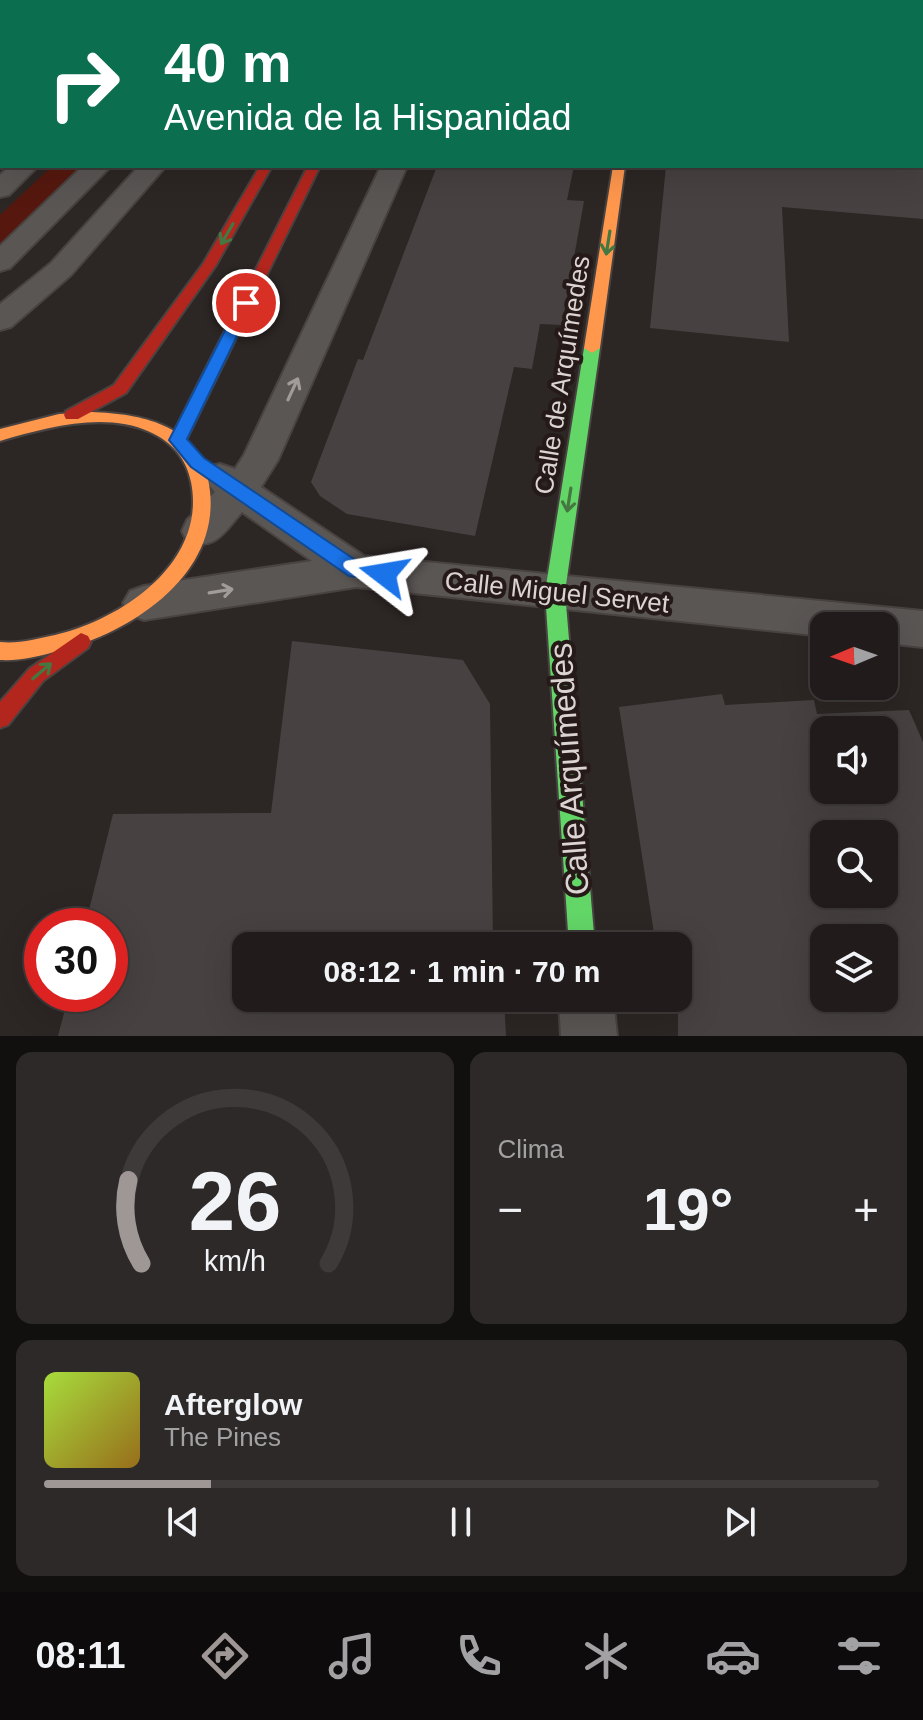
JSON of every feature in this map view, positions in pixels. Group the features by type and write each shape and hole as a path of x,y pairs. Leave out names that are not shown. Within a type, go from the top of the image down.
{"main road":[{"path":"0,435 71,415 120,389 209,265 265,168"},
{"path":"188,452 313,168"},
{"name":"Calle de Arquímedes","path":"555,592 619,168"},
{"path":"0,718 36,675 93,633 144,603 180,568 201,531 207,494 188,452 136,421 112,415 71,415"},
{"name":"Calle Arquímedes","path":"555,592 581,932"},
{"path":"0,651 8,652 93,633"}],"street":[{"path":"0,189 23,168"},
{"path":"0,262 96,168"},
{"path":"0,320 61,269 151,168"},
{"path":"201,531 250,475 393,168"},
{"path":"188,452 250,475 356,571"},
{"name":"Calle Miguel Servet","path":"144,603 356,571 923,629"},
{"path":"587,1012 589,1036"}],"shaded area":[{"path":"50,168 99,168 0,266 0,215"}],"building":[{"path":"436,168 574,168 567,200 584,201 562,325 540,324 532,369 514,367 475,536 347,514 320,496 311,482 358,359 363,360"},
{"path":"666,168 923,168 923,219 782,207 789,342 650,328"},
{"path":"292,641 463,660 490,704 493,932 232,932 232,1012 505,1012 506,1036 58,1036 64,1012 128,1012 128,908 90,908 113,814 271,813"},
{"path":"722,694 725,705 814,700 817,714 909,710 923,742 923,1036 678,1036 678,1012 692,1012 692,932 654,932 619,707"}],"traffic: fast":[{"path":"581,932 555,592 592,348"}],"traffic: slow":[{"path":"592,348 619,168"},
{"path":"0,435 27,426 92,417 125,419 155,427 179,442 196,465 203,497 201,524 186,558 170,578 139,606 105,627 79,637 24,650 0,651"}],"traffic: jam":[{"path":"72,415 120,389 209,265 265,168"},
{"path":"178,440 313,168"},
{"path":"0,718 36,675 81,642"}],"route":[{"path":"246,303 178,440 198,463 356,571 384,574"}]}
